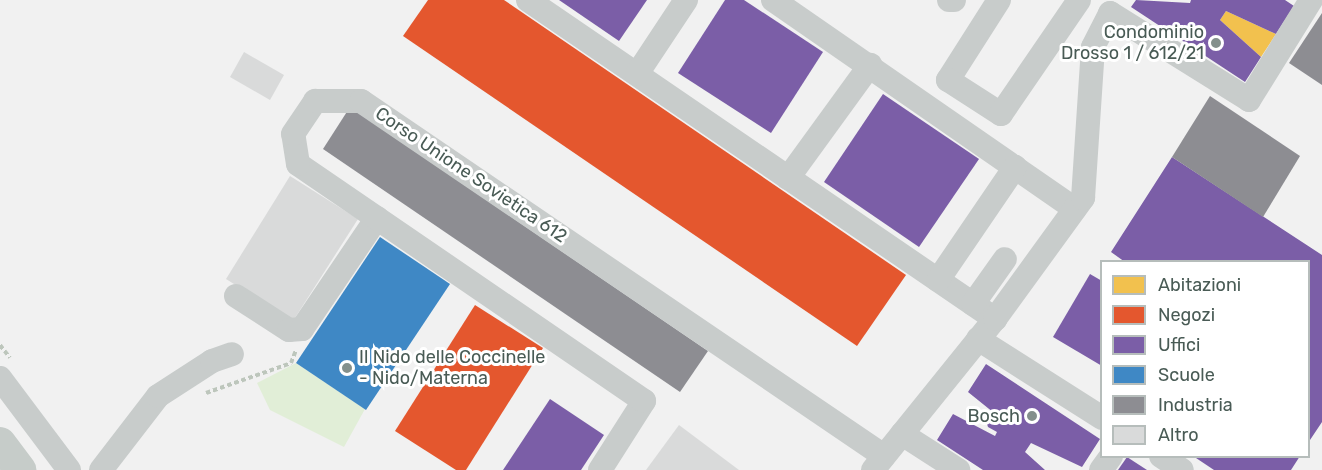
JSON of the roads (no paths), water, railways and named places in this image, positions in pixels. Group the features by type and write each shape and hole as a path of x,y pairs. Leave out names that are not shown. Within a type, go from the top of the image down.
{"main road":[{"path":"0,443 20,470"}],"street":[{"path":"528,0 995,319"},
{"path":"637,74 686,0"},
{"path":"773,0 1075,209"},
{"path":"949,0 954,0"},
{"path":"999,0 948,80 1001,114 1079,0"},
{"name":"Corso Unione Sovietica 612","path":"600,470 645,401 298,164 293,134 315,101 361,101 878,463 995,319 1083,198 1086,49 1110,7 1249,100 1311,0"},
{"path":"788,178 870,65"},
{"path":"938,280 1016,167"},
{"path":"237,296 289,330 302,329 377,218"},
{"path":"973,304 1005,259"},
{"path":"978,339 1100,417"},
{"path":"101,470 158,396 212,361 232,354"},
{"path":"0,378 69,470"},
{"path":"902,434 958,470"},
{"path":"1164,458 1182,470"}],"place":[{"name":"Condominio Drosso 1 / 612/21","path":"1216,43"},
{"name":"Il Nido delle Coccinelle - Nido/Materna","path":"347,368"},
{"name":"Bosch","path":"1032,416"}]}
